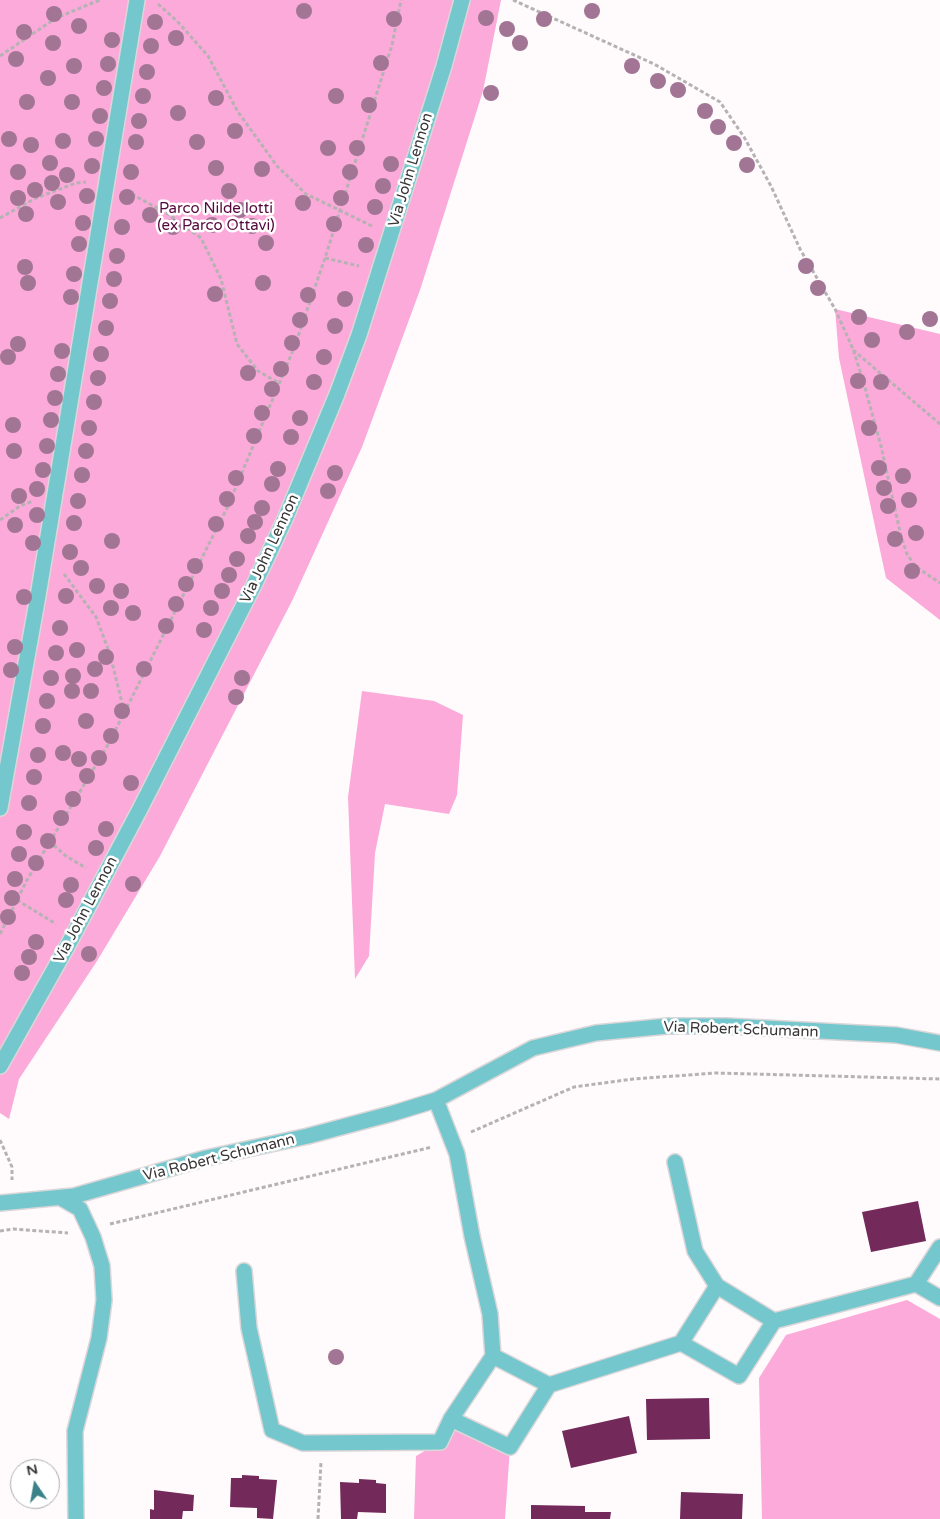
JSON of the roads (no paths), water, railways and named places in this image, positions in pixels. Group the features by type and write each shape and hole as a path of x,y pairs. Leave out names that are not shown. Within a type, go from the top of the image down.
{"street":[{"path":"0,808 55,495 137,0"},
{"name":"Via John Lennon","path":"0,1066 105,876 254,585 285,519 337,394 379,273 444,66 462,0"},
{"name":"Via Robert Schumann","path":"0,1203 61,1198 206,1158 308,1136 436,1100 533,1048 596,1033 668,1026 727,1026 896,1035 940,1044"},
{"path":"244,1271 249,1328 272,1430 303,1443 440,1442 451,1419 492,1356 490,1314 452,1140 436,1100"},
{"path":"675,1162 696,1251 717,1286 774,1321"},
{"path":"61,1198 80,1209 89,1228 102,1266 104,1300 99,1338 75,1431 76,1519"},
{"path":"681,1342 739,1376 774,1321 916,1284 940,1247"},
{"path":"916,1284 940,1298"},
{"path":"451,1419 510,1447 549,1385 681,1342 717,1286"},
{"path":"492,1356 549,1385"}],"park label":[{"name":"Parco Nilde Iotti (ex Parco Ottavi)","path":"216,218"}]}
